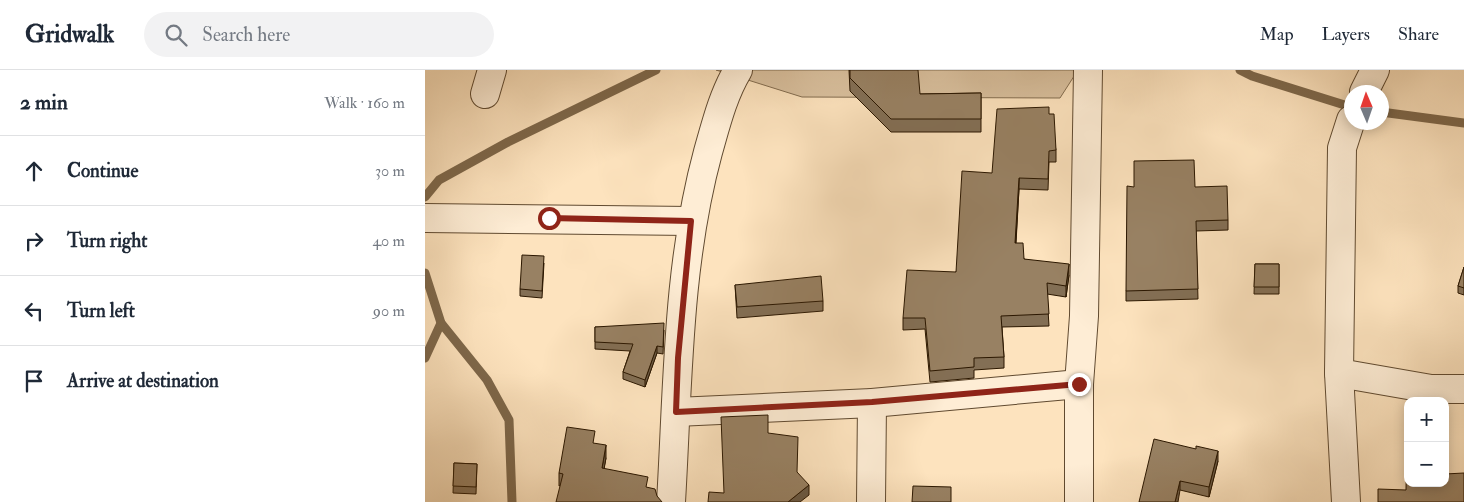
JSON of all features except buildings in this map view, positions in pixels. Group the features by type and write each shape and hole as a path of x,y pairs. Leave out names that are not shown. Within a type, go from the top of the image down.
{"street":[{"path":"671,502 678,358 691,221 717,122 728,86 737,70"},
{"path":"1079,502 1079,384 1084,316 1088,70"},
{"path":"1367,85 1375,70"},
{"path":"1346,502 1339,373 1342,148 1348,130"},
{"path":"425,218 691,221"},
{"path":"1339,373 1431,389 1464,389"},
{"path":"676,412 872,402 1079,384"},
{"path":"871,502 872,402"}],"shaded area":[{"path":"716,70 1078,70 1060,98 802,97"}],"waterway":[{"path":"425,197 439,180 508,142 656,70"},
{"path":"1240,70 1252,76 1344,105"},
{"path":"1389,113 1464,123"},
{"path":"425,273 441,323 487,380 509,420 512,502"},
{"path":"425,358 441,323"}],"route":[{"path":"549,218 691,221 678,358 676,412 872,402 1079,384"}]}
